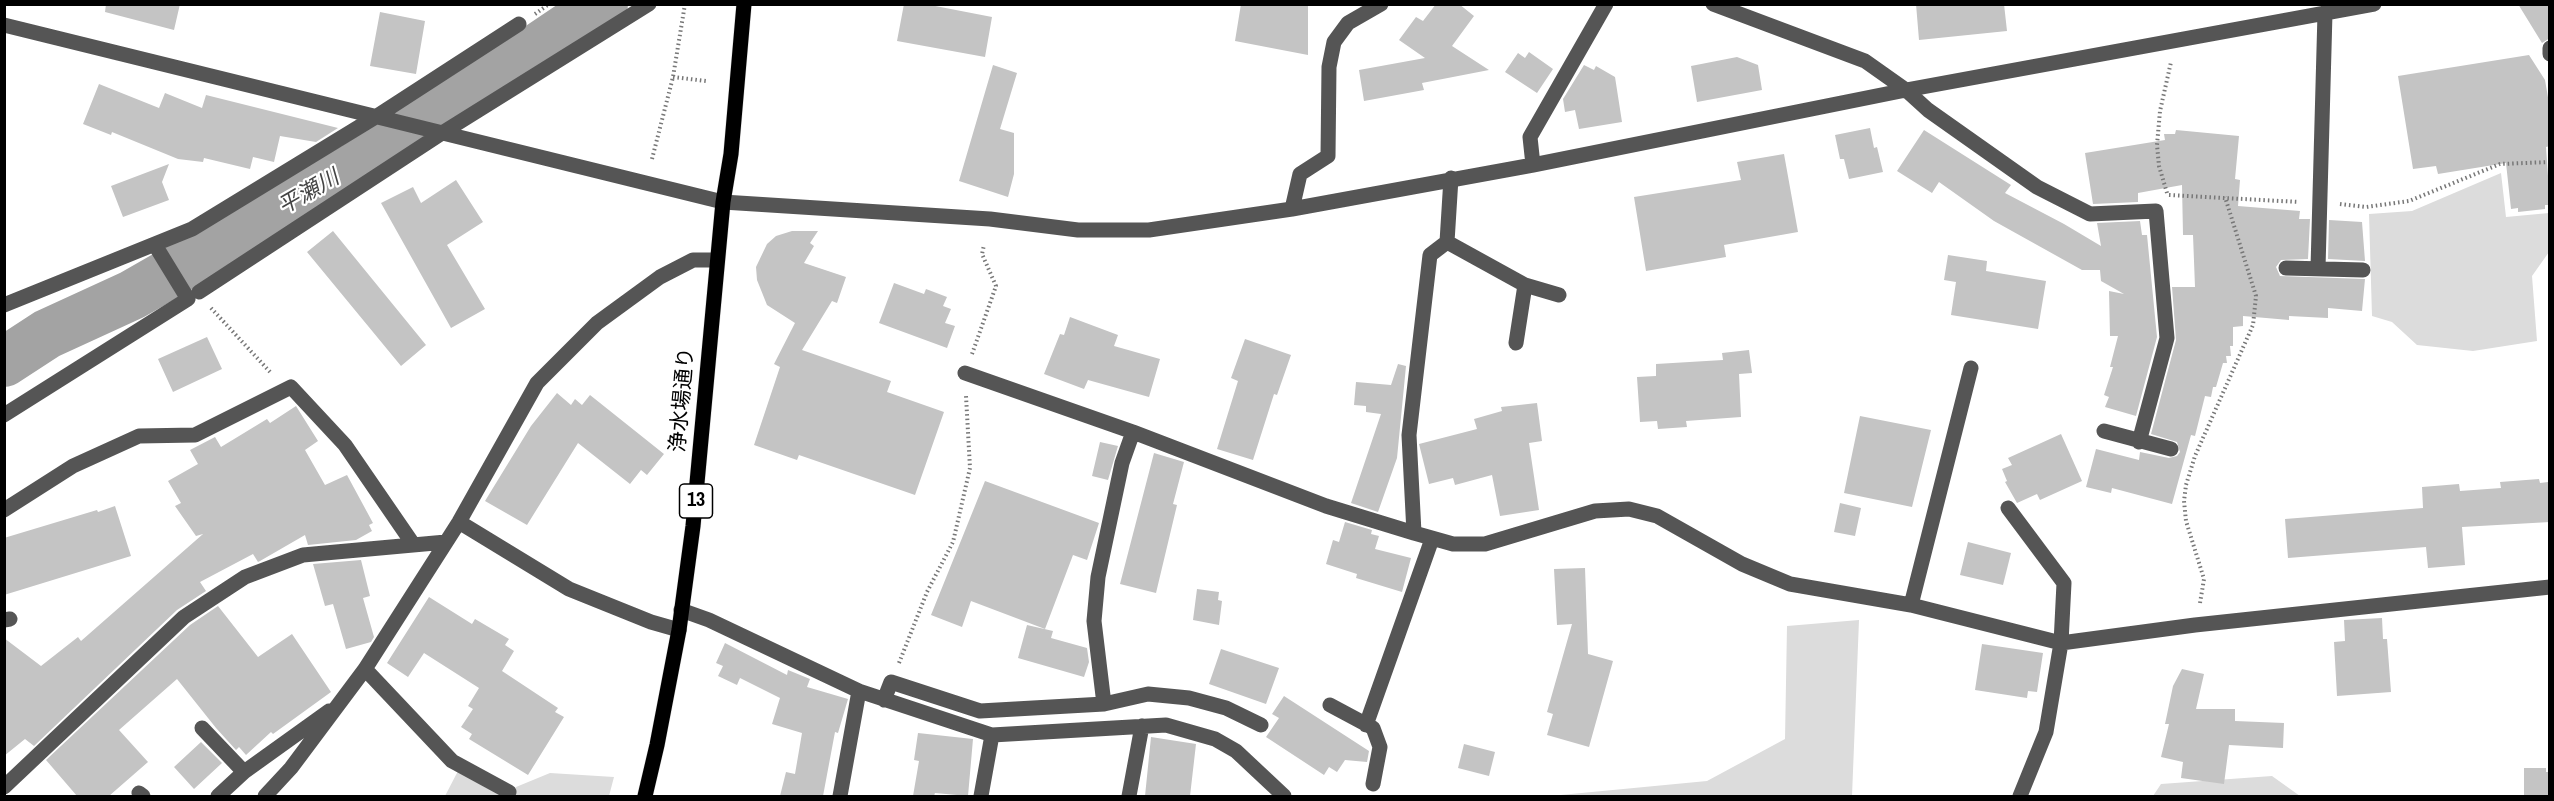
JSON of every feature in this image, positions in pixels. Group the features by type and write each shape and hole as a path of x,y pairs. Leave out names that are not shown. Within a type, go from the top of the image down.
{"main road":[{"name":"浄水場通り","path":"645,796 679,630 693,526 717,260 731,154 744,4"}],"street":[{"path":"4,415 193,296 441,133 649,4"},
{"path":"1292,209 1300,174 1328,156 1329,67 1334,42 1348,23 1382,4"},
{"path":"1533,165 1530,137 1606,4"},
{"path":"1713,4 1865,61 1906,90 1928,110 2037,187 2090,214 2156,211 2167,338 2139,442"},
{"path":"4,25 723,202 990,219 1078,230 1149,230 1292,209 1451,178 1533,165 1906,90 2374,4"},
{"path":"2318,268 2325,13"},
{"path":"4,305 158,252 379,116 519,24"},
{"path":"2550,48 2550,54"},
{"path":"1414,533 1409,435 1428,266 1430,255 1447,242 1451,178"},
{"path":"1447,242 1525,285 1559,295"},
{"path":"158,252 176,280 193,296"},
{"path":"265,796 291,768 365,669 459,522 537,383 597,323 660,277 693,260 717,260"},
{"path":"2286,268 2363,270"},
{"path":"1516,343 1525,285"},
{"path":"1911,605 1971,368"},
{"path":"965,373 1133,432 1326,506 1432,539 1453,544 1485,544 1595,511 1629,509 1657,516 1742,564 1790,584 1911,605 2061,643 2195,625 2550,587"},
{"path":"4,510 73,466 139,436 195,435 291,387 345,445 413,544"},
{"path":"2104,431 2171,449"},
{"path":"1104,704 1094,621 1098,578 1122,464 1133,432"},
{"path":"2008,508 2064,583 2061,643 2046,732 2020,796"},
{"path":"459,522 569,589 651,622 679,630"},
{"path":"1366,724 1432,539"},
{"path":"4,787 184,617 245,577 303,555 446,542"},
{"path":"681,610 709,620 859,691 992,735 1166,725 1215,740 1236,751 1280,794"},
{"path":"365,669 452,761 509,792"},
{"path":"884,700 891,682 980,711 1104,704 1148,694 1189,698 1226,708 1261,725"},
{"path":"840,796 859,691"},
{"path":"218,796 244,772 338,705"},
{"path":"1330,705 1372,728 1380,747 1372,784"},
{"path":"1129,796 1142,726"},
{"path":"202,728 244,772"},
{"path":"981,796 992,735"}],"path":[{"path":"652,159 673,77 685,4"},
{"path":"2156,211 2167,195 2159,166 2157,146 2160,111 2175,41"},
{"path":"673,77 706,81"},
{"path":"2167,195 2366,207 2409,201 2500,164 2550,162"},
{"path":"2195,625 2204,579 2186,521 2184,501 2186,485 2195,456 2253,325 2256,296 2225,197"},
{"path":"891,682 927,591 953,542 970,468 965,373 996,286 982,255 984,245"},
{"path":"193,296 203,301 273,375 291,387"}],"shaded area":[{"path":"2501,173 2506,217 2549,213 2549,252 2532,276 2537,341 2473,351 2417,345 2392,322 2372,316 2369,214 2412,211"},
{"path":"1859,620 1852,796 1550,796 1707,781 1785,739 1787,626"},
{"path":"458,771 506,796 445,796"},
{"path":"550,773 614,777 609,796 511,796 516,787"},
{"path":"2272,776 2300,796 2153,796 2161,784"}],"building":[{"path":"106,4 180,4 174,30 105,12"},
{"path":"904,4 925,4 992,17 985,57 897,41"},
{"path":"1241,4 1308,4 1308,55 1235,41"},
{"path":"1436,4 1459,4 1474,16 1452,46 1489,70 1422,83 1424,90 1364,101 1359,70 1425,58 1399,40 1416,17 1423,21"},
{"path":"1916,4 2004,4 2007,31 1919,40"},
{"path":"2518,4 2550,4 2550,38 2542,43"},
{"path":"380,12 425,21 416,74 370,66"},
{"path":"1529,52 1553,69 1537,93 1505,72 1518,53 1525,58"},
{"path":"2529,55 2545,80 2550,109 2550,146 2546,147 2550,205 2545,205 2545,209 2518,212 2518,208 2511,209 2506,163 2438,174 2436,166 2413,169 2398,76"},
{"path":"1737,57 1758,65 1762,90 1697,102 1691,66"},
{"path":"993,65 1017,73 1000,129 1014,133 1014,174 1008,197 959,181"},
{"path":"1584,65 1594,70 1596,66 1615,77 1622,122 1579,129 1575,110 1565,112 1563,99"},
{"path":"99,84 159,108 165,93 202,108 206,95 338,128 316,142 280,136 274,162 253,157 250,169 204,158 203,162 178,159 112,132 111,135 83,124"},
{"path":"1870,128 1874,148 1877,147 1883,172 1849,179 1844,159 1840,159 1835,135"},
{"path":"1924,130 2011,185 2005,193 2101,246 2097,223 2140,221 2142,235 2147,235 2157,337 2136,416 2105,407 2109,397 2104,395 2113,367 2110,367 2118,336 2110,336 2109,291 2124,294 2101,281 2100,270 2082,270 1994,221 1939,182 1932,193 1897,171"},
{"path":"2176,130 2239,136 2235,179 2240,180 2238,206 2300,211 2299,219 2310,219 2308,259 2281,260 2276,267 2280,276 2365,279 2362,311 2328,308 2328,318 2289,316 2289,320 2243,316 2243,326 2233,327 2231,356 2226,356 2227,363 2223,363 2211,397 2205,396 2195,436 2191,435 2172,504 2112,488 2111,493 2086,487 2096,449 2139,460 2140,452 2169,458 2177,456 2180,452 2177,442 2151,434 2176,340 2172,287 2195,287 2193,235 2183,235 2182,185 2138,193 2138,202 2093,204 2085,153 2165,140 2164,134 2175,134"},
{"path":"1784,154 1798,232 1724,245 1726,257 1646,271 1634,197 1741,180 1737,162"},
{"path":"169,164 162,182 169,200 123,217 111,186"},
{"path":"456,180 483,222 447,245 485,309 451,328 381,203 413,187 421,203"},
{"path":"2329,220 2362,222 2365,261 2328,259"},
{"path":"333,231 426,345 401,366 307,252"},
{"path":"792,231 818,231 810,243 814,246 804,263 846,277 837,303 832,301 802,350 891,381 887,392 944,412 915,495 799,455 797,460 754,445 780,367 774,364 795,323 767,305 757,280 756,267 767,244 776,236"},
{"path":"1948,255 1987,261 1986,271 2046,281 2038,329 1951,315 1956,282 1944,280"},
{"path":"894,283 924,294 926,289 947,297 943,306 951,309 945,323 955,326 947,348 879,323"},
{"path":"1070,317 1118,335 1114,346 1160,359 1149,397 1088,380 1084,389 1044,374 1060,334 1064,335"},
{"path":"207,337 222,369 173,392 158,359"},
{"path":"1245,339 1291,355 1277,395 1274,394 1253,460 1217,449 1238,381 1231,378"},
{"path":"1749,350 1752,373 1739,374 1741,417 1686,421 1687,427 1658,429 1657,421 1640,422 1637,377 1656,376 1656,364 1723,360 1722,353"},
{"path":"1398,364 1406,366 1397,458 1378,512 1351,503 1381,414 1366,412 1366,406 1354,405 1356,382 1391,385"},
{"path":"557,393 571,405 575,399 582,405 590,395 664,454 647,475 641,470 630,484 578,443 527,525 485,501 531,426"},
{"path":"1537,403 1542,441 1529,443 1539,510 1500,516 1492,475 1455,485 1453,478 1429,484 1419,444 1477,429 1474,419 1502,411 1501,407"},
{"path":"296,406 318,441 305,450 325,485 347,475 373,523 369,525 372,531 356,540 308,545 305,535 258,562 253,554 200,582 206,591 177,610 34,746 25,739 4,756 4,638 41,666 78,637 81,641 203,534 196,536 175,506 181,503 168,481 198,464 190,450 215,437 221,447 267,419 270,423"},
{"path":"1860,416 1931,430 1912,507 1844,493"},
{"path":"2061,434 2082,481 2040,500 2037,494 2017,503 2005,482 2007,481 2002,469 2012,465 2008,458"},
{"path":"1100,442 1118,446 1108,480 1092,476"},
{"path":"1154,453 1184,462 1173,504 1177,505 1156,593 1120,584"},
{"path":"2539,479 2540,483 2548,482 2550,522 2462,527 2465,565 2428,568 2426,547 2288,558 2285,519 2423,508 2422,487 2459,484 2460,491 2501,488 2500,482"},
{"path":"985,481 1099,523 1087,560 1073,555 1045,629 971,601 962,627 931,615"},
{"path":"1840,503 1861,508 1855,536 1834,532"},
{"path":"115,506 131,556 4,595 4,538"},
{"path":"1345,522 1372,530 1371,534 1379,536 1375,549 1411,558 1402,592 1356,578 1357,574 1326,564 1333,540 1339,542"},
{"path":"1968,542 2011,553 2003,585 1960,575"},
{"path":"361,560 370,596 363,598 374,637 371,642 346,649 333,604 325,606 313,564"},
{"path":"1585,568 1588,654 1613,661 1589,747 1547,735 1553,714 1547,712 1572,624 1557,625 1554,569"},
{"path":"1197,589 1219,592 1218,600 1222,601 1219,625 1193,620"},
{"path":"429,597 472,624 475,619 509,639 505,645 514,651 502,671 558,708 555,712 564,717 528,775 469,739 472,734 461,727 473,709 468,706 479,688 424,653 408,677 387,663"},
{"path":"218,606 258,657 292,634 331,692 273,734 271,732 246,755 239,747 236,750 216,728 177,679 119,730 148,762 109,796 77,796 46,760 190,625"},
{"path":"2382,618 2383,639 2387,639 2391,692 2337,696 2334,642 2345,641 2344,620"},
{"path":"1027,625 1053,631 1051,638 1087,648 1089,662 1084,677 1018,658"},
{"path":"725,643 787,675 788,670 810,679 807,687 848,699 838,733 835,732 823,796 780,796 786,772 795,774 802,733 772,724 780,698 740,678 737,685 718,676 723,666 716,663"},
{"path":"1982,644 2043,653 2037,692 2028,691 2027,698 1975,690"},
{"path":"1221,649 1279,668 1266,704 1209,684"},
{"path":"2182,669 2204,674 2196,709 2235,709 2235,721 2284,723 2283,748 2229,745 2224,784 2181,778 2183,762 2161,757 2169,724 2165,724 2173,686"},
{"path":"1284,696 1369,751 1367,762 1345,760 1337,772 1329,767 1324,775 1266,737 1279,718 1272,714"},
{"path":"918,733 973,739 968,796 935,793 934,796 913,796 919,761 914,760"},
{"path":"1151,737 1196,744 1190,796 1145,796"},
{"path":"201,742 222,763 194,789 174,767"},
{"path":"1464,744 1495,752 1489,776 1458,768"},
{"path":"2524,768 2546,768 2546,772 2550,772 2550,796 2524,795"}],"waterway":[{"name":"平瀬川","path":"4,362 47,334 132,295 352,169 471,93 603,4"}]}
